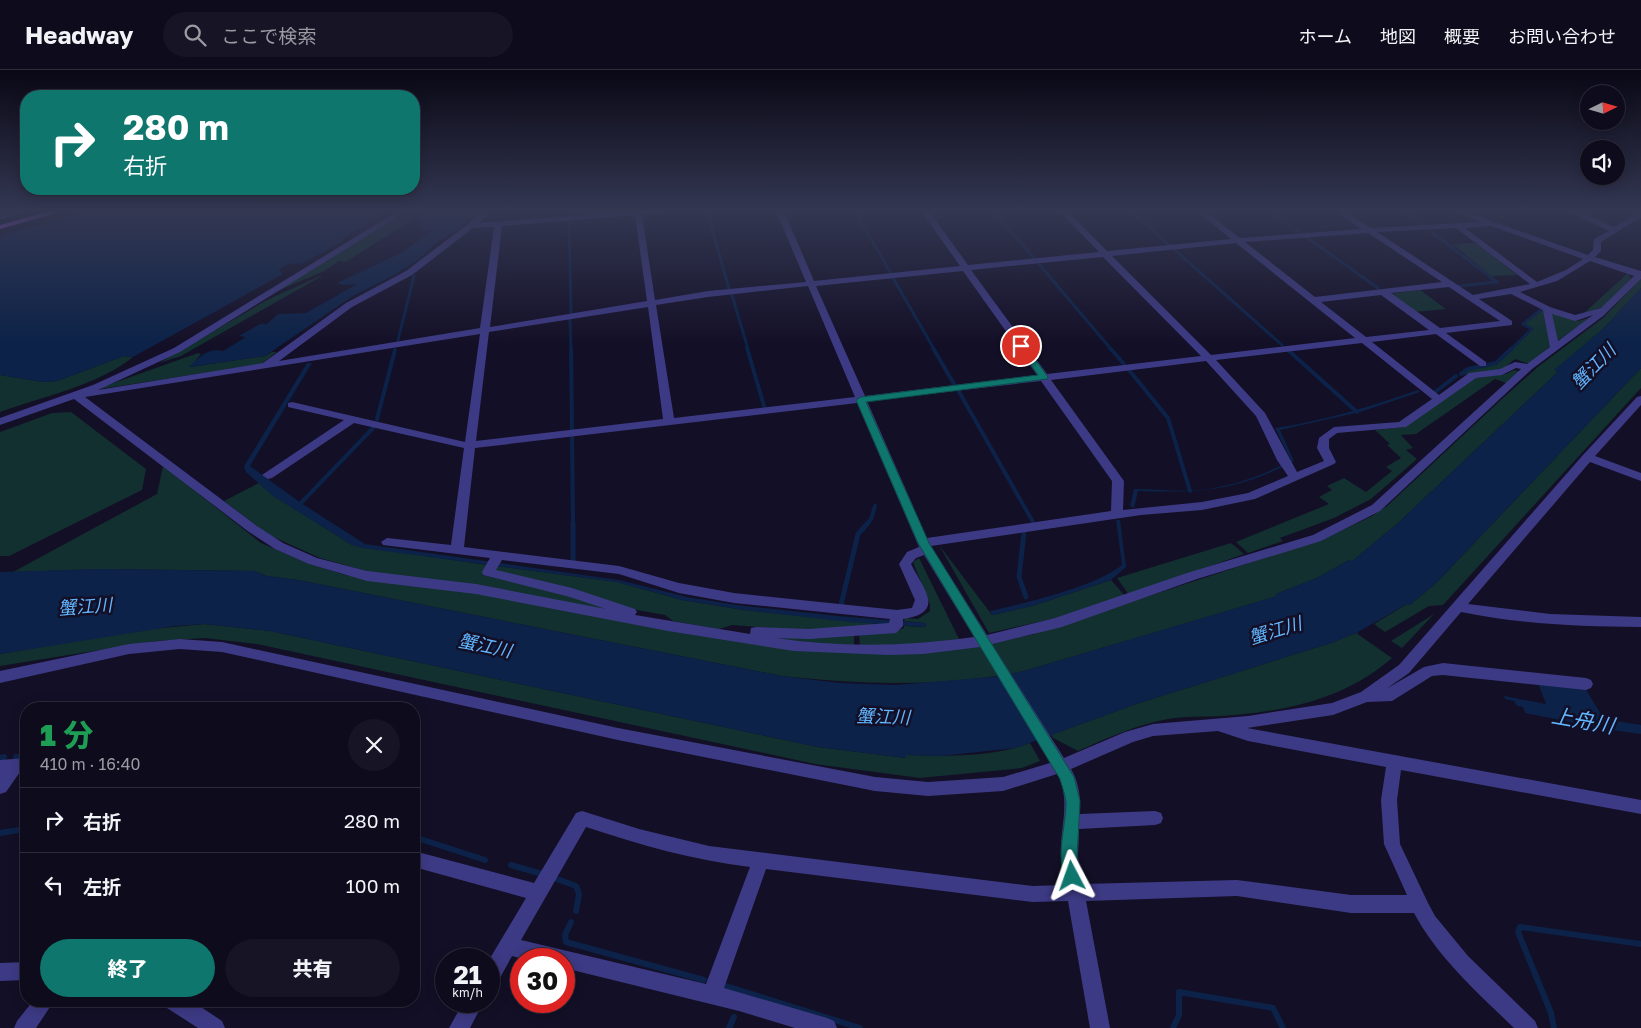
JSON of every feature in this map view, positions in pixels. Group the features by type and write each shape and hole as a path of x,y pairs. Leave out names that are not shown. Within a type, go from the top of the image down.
{"street":[{"path":"0,422 75,395 177,350 330,256"},
{"path":"265,366 349,305 409,273 430,256"},
{"path":"457,550 494,256"},
{"path":"645,256 670,422"},
{"path":"799,256 926,546 1067,777 1073,801 1069,857 1074,894 1100,1028"},
{"path":"957,256 1118,481 1117,514"},
{"path":"75,395 100,393 708,294 1089,256"},
{"path":"1108,256 1261,415 1289,469"},
{"path":"1256,256 1439,400"},
{"path":"292,405 462,445 470,445 1509,323 1407,256"},
{"path":"1497,256 1536,285"},
{"path":"75,395 252,528 280,546 313,561 367,576 476,589 730,636 837,649 923,649 984,643 1058,623 1192,576 1316,538 1376,508 1529,367 1606,308 1641,275 1583,256"},
{"path":"1471,298 1514,292 1556,280 1592,256"},
{"path":"1312,300 1450,284"},
{"path":"1383,292 1482,364"},
{"path":"1514,292 1547,309 1575,318 1606,308"},
{"path":"1547,309 1555,348"},
{"path":"387,542 457,550 495,561 619,570 679,588 734,598 897,620 921,608 922,600 905,564 907,558 926,546 1117,514 1202,506 1251,496 1289,469 1330,462 1324,448 1324,438 1334,430 1402,425 1473,375 1502,372 1515,365 1529,367"},
{"path":"0,677 129,650 180,644 222,647 618,734 876,784 928,789 1004,784 1058,761 1153,730 1248,722 1333,709 1366,696 1404,669 1587,457 1641,399"},
{"path":"268,475 353,419"},
{"path":"1587,457 1641,477"},
{"path":"495,561 488,572 572,593 646,616 668,626"},
{"path":"1459,607 1593,623 1641,622"},
{"path":"730,636 740,631 809,634 891,629 897,620"},
{"path":"1366,696 1392,695 1429,671 1443,670 1586,684"},
{"path":"1218,724 1248,735 1641,807"},
{"path":"1394,763 1389,800 1392,844 1429,922 1461,963 1528,1028"},
{"path":"0,788 14,766"},
{"path":"500,959 582,818 639,837 709,854 1033,894 1237,888 1351,904 1420,904"},
{"path":"1073,822 1155,818"},
{"path":"712,994 761,860"},
{"path":"420,861 540,893"},
{"path":"508,946 516,948"},
{"path":"575,962 712,994 827,1028"},
{"path":"0,972 20,971"},
{"path":"24,1028 40,1007"},
{"path":"183,1007 215,1028"},
{"path":"459,1028 468,1013"}],"green space":[{"path":"332,256 356,256 346,262 339,261 324,271 266,296"},
{"path":"1467,256 1492,256 1517,275 1491,276"},
{"path":"1628,273 1631,279 1603,307 1584,313"},
{"path":"322,276 181,356 159,363 267,300"},
{"path":"1641,279 1641,288 1604,328 1555,370 1558,372 1397,524 1351,562 1349,560 1317,578 1276,594 1278,596 1024,671 964,680 903,683 873,683 782,676 298,580 267,576 254,571 102,569 13,572 157,494 163,466 261,543 310,564 345,575 475,592 800,649 997,642 1031,635 1328,537 1372,516 1387,506 1539,366 1603,318"},
{"path":"1420,290 1446,309 1414,312 1389,294"},
{"path":"1544,309 1552,345 1529,364 1515,359 1503,369 1462,375 1469,370 1497,364 1533,329 1524,324"},
{"path":"1550,311 1579,321 1594,316 1557,341"},
{"path":"272,352 277,352 261,364 94,390 198,353 201,354 190,367 265,356"},
{"path":"124,356 133,357 119,367 87,383 0,412 0,375 43,382 57,381"},
{"path":"1641,368 1641,388 1443,605 1429,606 1385,632 1374,624 1407,604 1410,605 1437,582"},
{"path":"1514,370 1520,372 1506,383 1495,379 1416,434 1401,435 1413,448 1406,450 1417,459 1371,499 1334,518 1280,538 1283,541 1248,553 1236,542 1329,504 1319,497 1332,490 1327,486 1344,478 1366,492 1392,471 1386,467 1401,458 1375,430 1404,427 1475,378 1506,374"},
{"path":"71,412 146,469 142,490 9,556 0,556 0,432 52,413"},
{"path":"259,483 274,496 352,545 487,565 482,575 571,595 617,612 370,572 320,558 269,535 224,501"},
{"path":"1231,543 1244,554 1129,595 1117,578"},
{"path":"939,545 992,615 1032,606 1111,580 1125,596 1056,618 989,633"},
{"path":"919,558 959,639 935,643 860,646 859,634 893,632 904,628 904,626 926,627 925,623 904,621 905,618 918,619 930,611 930,605 913,562"},
{"path":"496,566 617,582 682,600 744,610 888,625 811,631 732,625 719,629 673,621 665,615 631,609 494,570"},
{"path":"1434,614 1402,648 1391,641"},
{"path":"204,624 270,631 818,747 906,758 906,755 953,756 984,754 1030,743 1040,761 1022,768 920,778 815,764 257,644 205,638 156,641 0,666 0,654 142,630"},
{"path":"1356,633 1392,658 1354,684 1333,694 1290,707 1267,711 1168,719 1133,728 1078,751 1053,738 1051,735 1136,704 1331,643"},
{"path":"854,634 854,647 759,637"}],"water":[{"path":"0,256 317,256 303,263 285,266 279,271 283,274 133,357 124,356 57,381 43,382 0,375"},
{"path":"395,256 422,256 396,274 353,296 265,356 189,367 201,356 209,352 223,351 246,337 239,336 260,324 267,324 278,314 306,313 357,284 344,285 348,282 343,285 337,283"},
{"name":"蟹江川","path":"1641,288 1641,368 1437,582 1410,605 1407,604 1358,632 1359,634 1356,633 1331,643 1136,704 1016,748 940,756 906,755 906,758 818,747 270,631 204,624 175,626 0,654 0,572 102,569 254,571 267,576 298,580 782,676 840,683 895,685 992,677 1024,671 1277,596 1276,594 1317,578 1349,560 1352,561 1397,524 1558,372 1554,370 1604,328"},
{"path":"307,363 312,363 250,466 301,503 365,544 619,580 687,597 737,605 925,623 926,627 849,622 744,610 682,600 617,582 362,548 352,545 273,496 246,472 244,466"},
{"path":"1418,390 1420,392 1360,412 1280,430 1294,461 1254,479 1218,488 1200,490 1235,483 1259,475 1291,460 1275,428 1330,417"},
{"path":"1134,489 1182,491 1138,491 1134,508 1130,506"},
{"path":"1116,520 1120,520 1126,567 1111,580 1032,606 992,615 990,611 1040,599 1078,587 1110,573 1122,565"},
{"name":"上舟川","path":"1538,683 1585,688 1604,719 1641,725 1641,734 1525,713 1523,707 1517,706 1514,701 1505,699 1504,696 1546,704"}],"waterway":[{"path":"570,256 571,313"},
{"path":"720,256 729,289"},
{"path":"881,256 890,272"},
{"path":"1181,256 1282,345"},
{"path":"1332,256 1378,288"},
{"path":"1459,286 1497,282 1463,256"},
{"path":"1038,263 1111,349"},
{"path":"398,340 414,276"},
{"path":"893,278 934,349"},
{"path":"732,295 748,349"},
{"path":"1511,349 1532,329 1523,324 1543,308 1540,306"},
{"path":"570,319 571,349"},
{"path":"571,348 572,429"},
{"path":"747,348 764,406"},
{"path":"933,348 954,384"},
{"path":"1110,348 1124,364"},
{"path":"1461,374 1468,369 1496,363 1512,348"},
{"path":"377,419 395,350"},
{"path":"1289,351 1357,412"},
{"path":"1129,370 1168,418 1190,491"},
{"path":"1434,393 1456,376"},
{"path":"958,390 1033,522"},
{"path":"299,505 373,428"},
{"path":"572,435 573,524"},
{"path":"867,524 871,519 875,506"},
{"path":"841,605 858,534 868,523"},
{"path":"573,524 573,561"},
{"path":"1024,532 1019,577 1026,597"},
{"path":"0,758 4,757"},
{"path":"0,833 20,830"},
{"path":"420,839 485,860"},
{"path":"511,865 542,874"},
{"path":"554,878 576,886 579,894 576,911"},
{"path":"571,922 565,935 566,942 704,980"},
{"path":"1554,1028 1551,1013 1518,932 1520,927 1641,944"},
{"path":"726,986 860,1028"},
{"path":"1173,1028 1179,1015 1179,992 1273,1008 1283,1028"},
{"path":"729,1028 734,1017"}],"route":[{"path":"1021,346 1044,377 861,400 924,543 1067,777 1073,801 1069,857 1072,876"}]}
